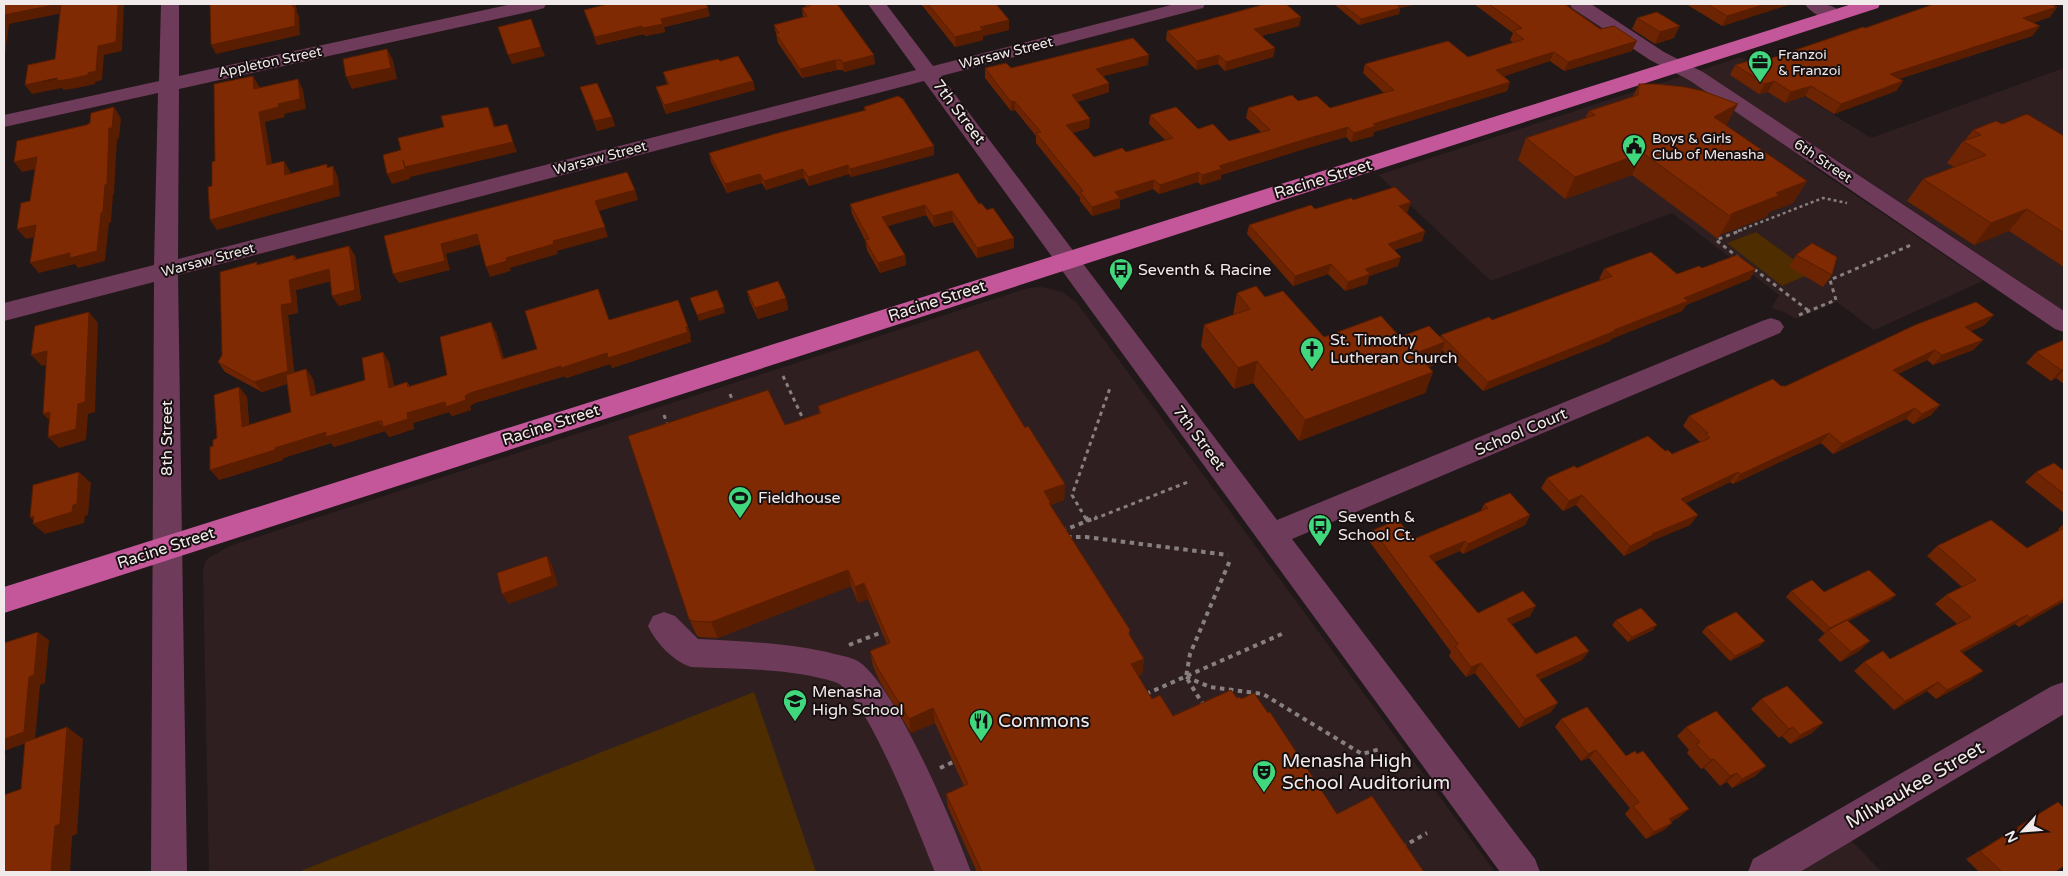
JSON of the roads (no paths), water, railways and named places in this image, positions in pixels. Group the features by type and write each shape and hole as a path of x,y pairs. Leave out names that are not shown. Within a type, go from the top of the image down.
{"main road":[{"name":"Racine Street","path":"4,600 1871,4"}],"street":[{"name":"8th Street","path":"169,872 166,270 170,4"},
{"name":"Appleton Street","path":"4,121 536,4"},
{"name":"7th Street","path":"877,4 1522,872"},
{"name":"Warsaw Street","path":"4,312 1196,4"},
{"name":"6th Street","path":"1579,4 1650,52 1696,76 2064,323"},
{"path":"1814,4 1833,15"},
{"name":"School Court","path":"1272,535 1771,327"},
{"path":"664,626 691,653 758,656 807,663 846,672 861,686 898,747 953,872"},
{"name":"Milwaukee Street","path":"1766,872 2064,698"}],"place":[{"name":"Franzoi & Franzoi","path":"1760,83"},
{"name":"Boys & Girls Club of Menasha","path":"1634,167"},
{"name":"Seventh & Racine","path":"1121,291"},
{"name":"St. Timothy Lutheran Church","path":"1312,370"},
{"name":"Fieldhouse","path":"740,519"},
{"name":"Seventh & School Ct.","path":"1320,547"},
{"name":"Menasha High School","path":"795,722"},
{"name":"Commons","path":"981,742"},
{"name":"Menasha High School Auditorium","path":"1264,793"}]}
